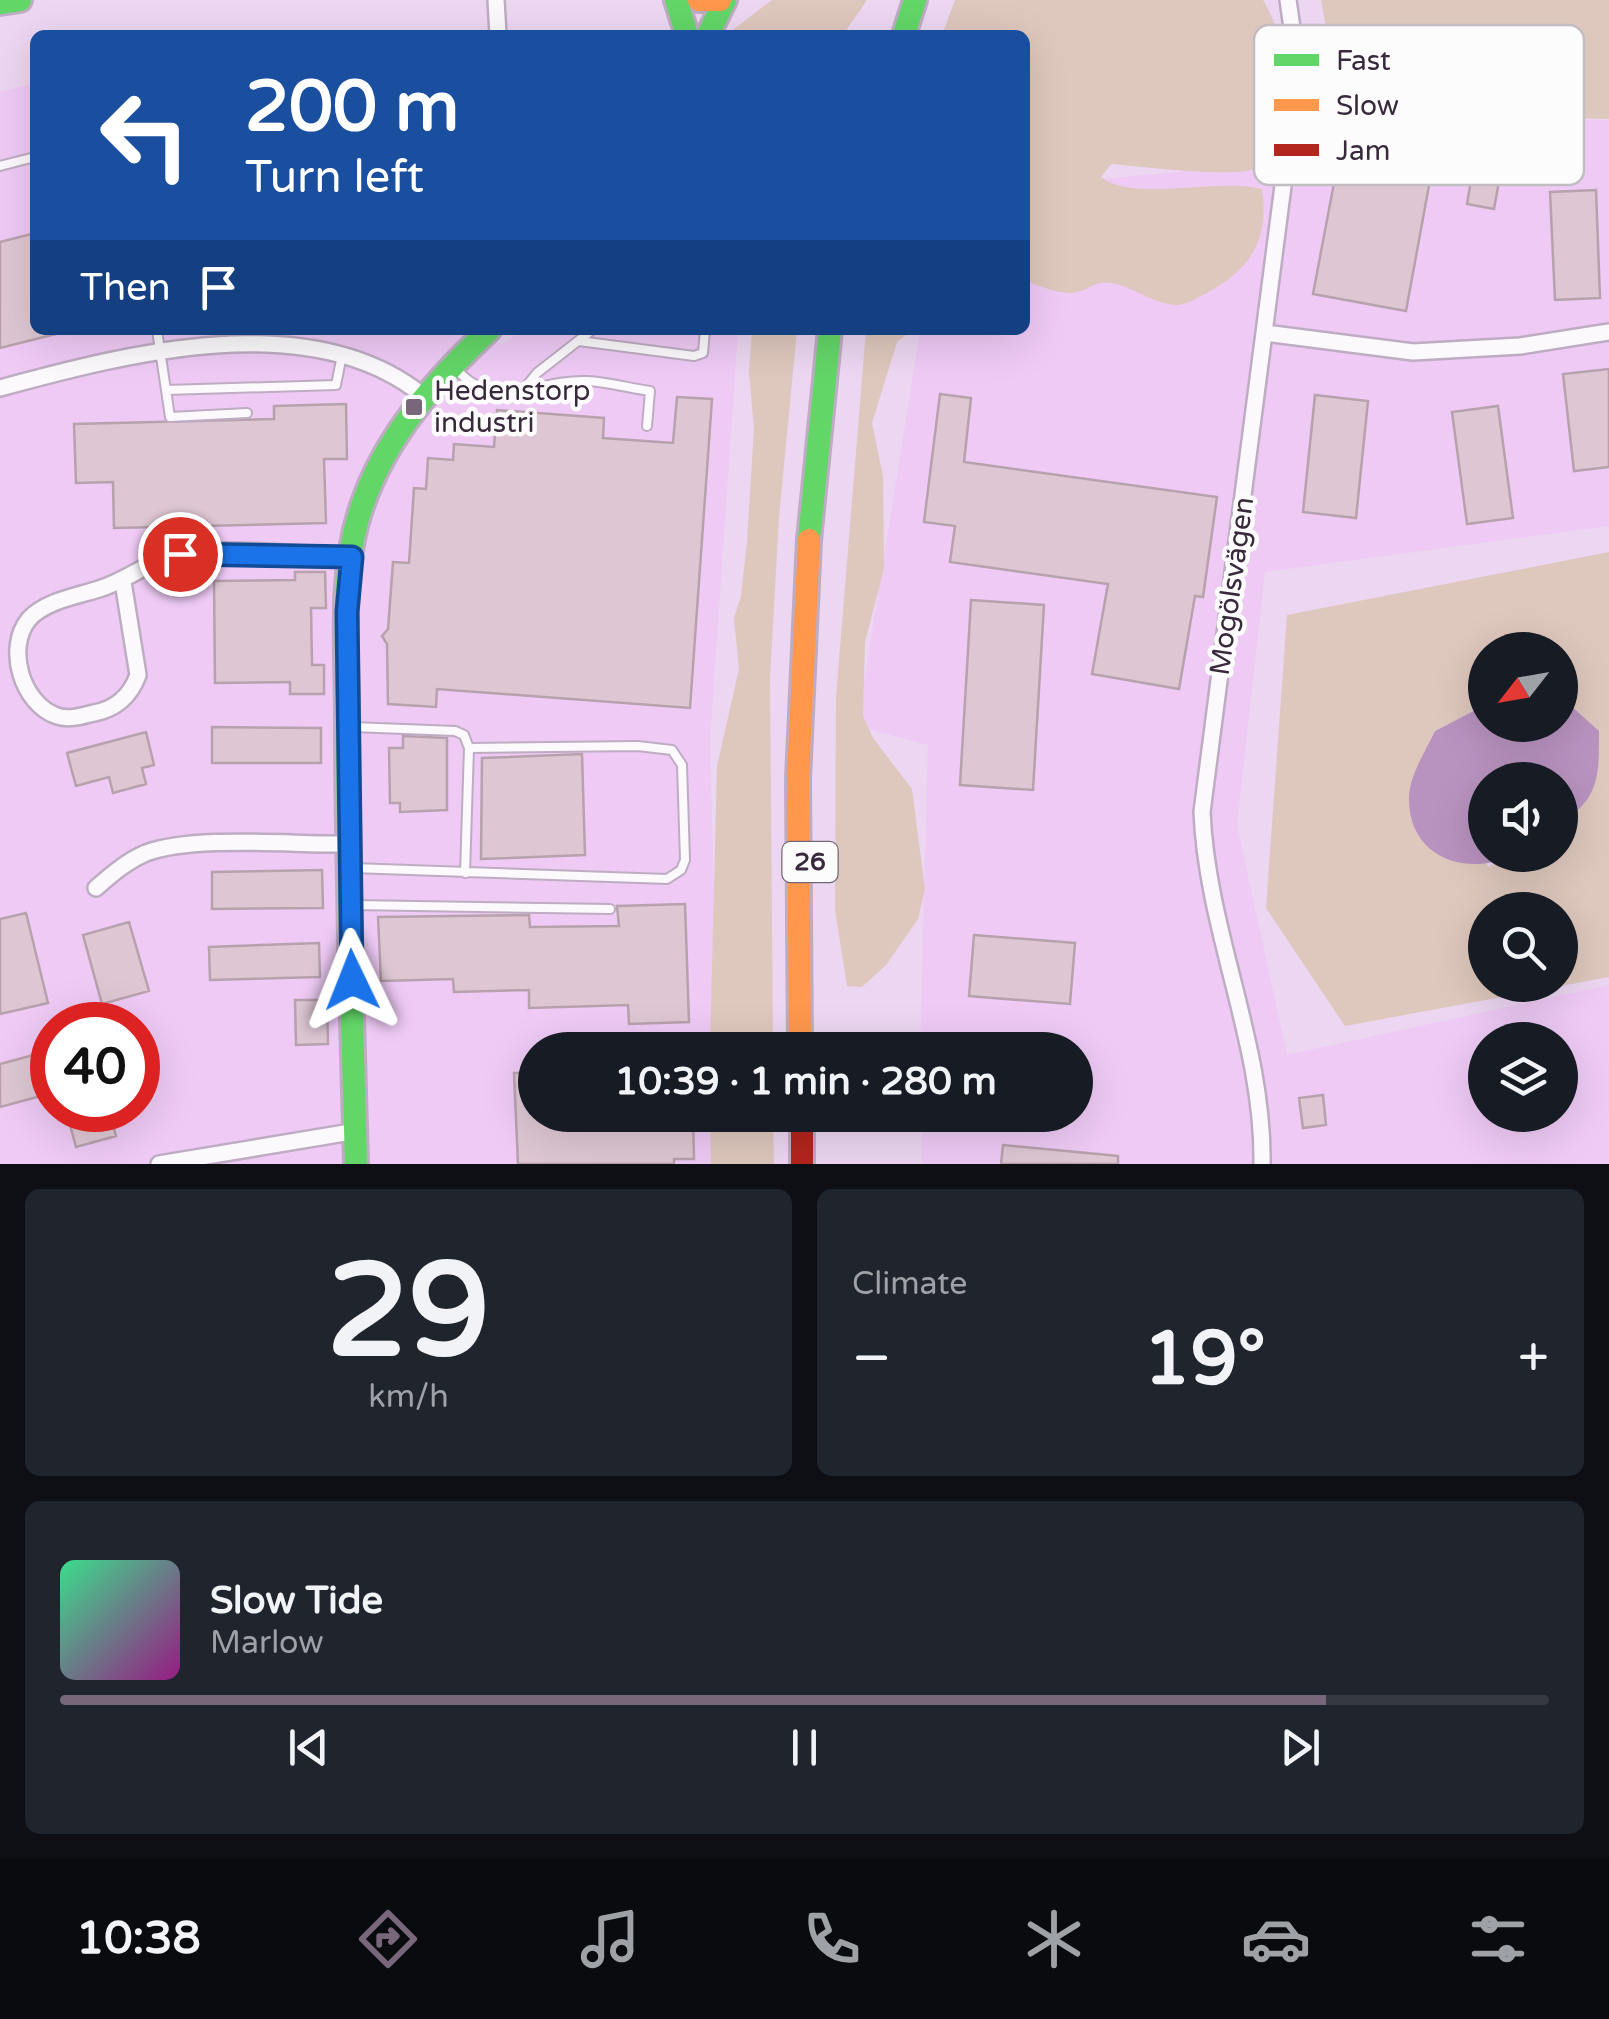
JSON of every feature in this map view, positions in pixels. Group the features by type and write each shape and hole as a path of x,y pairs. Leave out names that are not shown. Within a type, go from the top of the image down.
{"main road":[{"path":"0,4 20,0"},
{"path":"676,0 685,30"},
{"path":"698,0 722,0 710,30"},
{"path":"887,30 894,0"},
{"path":"905,30 914,0"},
{"path":"356,1164 347,856 347,612 352,557 361,507 391,445 422,395 483,335"},
{"name":"26","path":"800,1032 798,676 816,446 829,335"},
{"name":"26","path":"813,1032 812,674 843,335"},
{"path":"802,1132 802,1164"},
{"path":"814,1132 814,1164"}],"street":[{"path":"496,0 498,30"},
{"name":"Mogölsvägen","path":"1262,1164 1260,1105 1210,888 1202,812 1284,185"},
{"path":"1265,332 1413,352 1520,346 1609,332"},
{"path":"0,388 159,351 272,346 342,352 373,363 422,395"},
{"path":"123,582 138,675 133,690 101,712 68,718 55,716 30,696 18,665 22,630 46,606 123,582 150,564 180,554 352,557"},
{"path":"96,888 122,866 148,852 185,845 347,856"},
{"path":"159,1164 357,1131"}],"lane":[{"path":"0,166 30,158"},
{"path":"157,335 170,417 247,413"},
{"path":"524,390 537,373 586,335"},
{"path":"579,341 694,356 703,353 705,335"},
{"path":"166,390 336,384 342,352"},
{"path":"451,364 486,393 586,381 650,391 647,426"},
{"path":"348,727 455,731 464,735 469,748 465,873"},
{"path":"347,856 465,873 668,879 681,870 685,860 682,766 672,750 638,746 469,748"},
{"path":"349,905 610,909"}],"shaded area":[{"path":"772,0 867,0 846,30 733,30"},
{"path":"955,0 1263,0 1274,25 1254,25 1254,169 1187,171 1111,164 1101,177 1134,188 1262,189 1263,224 1253,252 1220,285 1177,305 1106,282 1071,293 1030,283 1030,30 944,30"},
{"path":"1321,0 1609,0 1609,119 1584,118 1584,25 1326,25"},
{"path":"30,84 30,335 488,335 501,345 516,335 738,335 710,740 718,1032 518,1032 518,1132 720,1132 721,1164 0,1164 0,92"},
{"path":"1584,120 1609,120 1609,526 1265,572 1237,825 1287,1055 1531,1002 1578,1002 1578,992 1609,985 1609,1164 922,1164 921,1132 1093,1132 1093,1032 920,1032 928,745 857,726 919,338 1030,335 1030,198 1070,182 1254,165 1254,185 1584,185"},
{"path":"752,335 797,335 779,517 770,677 773,1032 710,1032 717,766 739,669 734,618 741,596 747,542 754,429 749,371"},
{"path":"866,335 906,335 897,342 872,423 883,476 884,568 865,642 863,716 873,738 912,789 925,889 918,919 886,965 862,987 847,986 835,910 836,697"},
{"path":"1609,552 1609,977 1578,983 1578,892 1468,892 1468,1002 1474,1002 1345,1026 1266,908 1287,615","holes":["1468,632 1578,632 1578,713 1599,732 1593,785 1578,809 1578,872 1468,872 1468,816 1435,731 1468,714"]},
{"path":"1578,712 1599,731 1594,785 1578,810 1578,762 1468,762 1468,864 1459,863 1429,848 1411,817 1410,788 1435,731 1468,714 1468,742 1578,742"},
{"path":"710,1132 773,1132 774,1164 711,1164"}],"building":[{"path":"1334,185 1429,185 1406,311 1313,294"},
{"path":"1470,185 1498,185 1494,209 1467,204"},
{"path":"1596,190 1600,298 1555,300 1550,192"},
{"path":"30,234 30,335 52,335 0,348 0,242"},
{"path":"1609,369 1609,467 1574,471 1563,374"},
{"path":"940,394 971,398 964,462 1217,497 1203,597 1195,596 1179,689 1092,674 1108,584 950,562 955,526 924,522"},
{"path":"1315,395 1368,401 1356,518 1303,512"},
{"path":"677,397 712,399 690,708 437,689 436,707 388,704 387,644 382,636 388,629 393,562 409,563 414,488 426,489 428,458 453,460 454,444 494,447 497,410 604,418 603,438 673,443"},
{"path":"346,404 347,459 324,459 326,523 114,528 113,482 76,483 74,424 274,419 274,406"},
{"path":"1498,406 1513,518 1467,524 1452,412"},
{"path":"295,572 325,572 326,608 311,608 312,665 324,665 324,694 290,694 290,682 215,683 214,581 295,580"},
{"path":"971,600 1044,605 1033,790 960,785"},
{"path":"212,727 321,728 321,763 212,763"},
{"path":"146,732 154,765 142,768 146,784 113,793 109,777 76,786 67,753"},
{"path":"403,736 447,738 447,810 400,812 400,803 390,803 389,748 403,748"},
{"path":"582,754 585,855 481,859 482,758"},
{"path":"322,870 323,908 212,909 212,872"},
{"path":"685,904 689,1022 629,1024 628,1005 529,1008 529,990 454,992 453,979 381,981 378,917 529,915 530,927 619,926 617,906"},
{"path":"26,913 48,1002 30,1002 30,1007 0,1014 0,919"},
{"path":"129,922 149,991 101,1002 83,935"},
{"path":"974,935 1075,943 1070,1004 969,996"},
{"path":"319,943 320,977 210,980 209,947"},
{"path":"295,1000 327,1000 328,1044 296,1045"},
{"path":"30,1056 30,1099 0,1107 0,1064"},
{"path":"514,1073 518,1073 518,1132 693,1132 694,1159 674,1159 674,1164 518,1164"},
{"path":"1323,1095 1326,1125 1303,1128 1299,1098"},
{"path":"72,1132 115,1132 116,1136 76,1147"},
{"path":"1003,1145 1118,1156 1118,1164 1001,1164"}],"traffic: fast":[{"path":"0,3 20,0"},
{"path":"676,0 685,30"},
{"path":"710,30 725,0"},
{"path":"906,30 915,0"},
{"path":"356,1164 346,638 350,557 372,480 399,432 432,389 484,335"},
{"path":"809,540 830,335"}],"traffic: slow":[{"path":"699,0 720,0"},
{"path":"800,1032 798,779 809,540"}],"traffic: jam":[{"path":"802,1132 802,1164"}],"place":[{"name":"Hedenstorp industri","path":"414,407"}],"route":[{"path":"180,554 352,557 347,612 347,844 352,980"}]}
